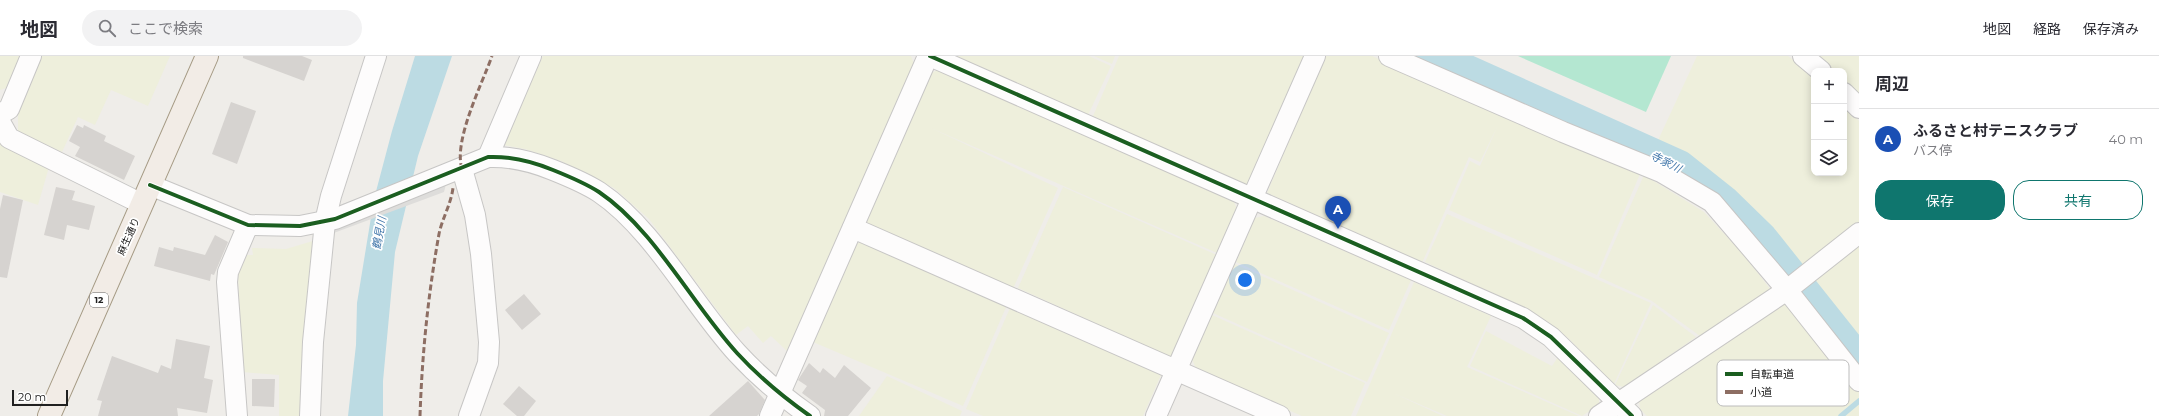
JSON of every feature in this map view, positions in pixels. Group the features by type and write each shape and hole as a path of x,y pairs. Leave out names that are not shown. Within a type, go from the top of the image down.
{"main road":[{"name":"麻生通り","path":"49,416 207,56"}],"street":[{"path":"0,114 9,109 31,56"},
{"path":"310,416 314,334 330,221 332,196 376,56"},
{"path":"488,157 531,56"},
{"path":"770,416 929,56 1523,318 1551,337 1625,409"},
{"path":"1156,416 1315,56"},
{"path":"1389,56 1563,132 1661,172 1712,202 1787,290 1842,360"},
{"path":"1803,56 1818,68"},
{"path":"1847,96 1859,108"},
{"path":"0,122 9,138 146,195 248,225 282,228 330,221 455,172 488,157 506,156 534,163 568,175 599,192 620,209 653,244 736,352 779,394 810,416"},
{"path":"455,172 475,216 486,295 489,342 488,363 469,416"},
{"path":"237,416 227,282 228,272 248,225"},
{"path":"853,228 1280,416"},
{"path":"1599,416 1625,409 1787,290 1859,233"},
{"path":"1849,368 1859,381"}],"green space":[{"path":"0,56 20,56 6,88 0,90"},
{"path":"41,56 170,56 148,106 111,90 95,125 78,117 62,152 18,132 18,111"},
{"path":"543,56 911,56 914,64 787,351 771,336 763,343 748,326 736,335 649,219 614,188 561,161 525,149 503,145"},
{"path":"956,56 1089,56 1111,66 1088,115"},
{"path":"1094,56 1115,56 1112,64"},
{"path":"1119,56 1304,56 1248,184 1238,184 1093,116"},
{"path":"1325,56 1372,56 1640,174 1597,275 1449,210 1470,161 1480,166 1497,127 1480,162 1469,157 1422,263 1267,193"},
{"path":"1518,56 1671,56 1646,112"},
{"path":"1697,56 1788,56 1811,74 1811,176 1847,176 1847,107 1859,121 1859,224 1800,271 1745,212 1699,173 1654,149"},
{"path":"1816,56 1859,56 1859,97 1847,85 1847,68 1830,68"},
{"path":"938,70 1234,202 1237,209 1217,253 931,128 1058,188 1012,291 869,228 866,218 929,74"},
{"path":"0,142 49,167 38,205 0,192"},
{"path":"1644,175 1704,212 1743,254 1771,290 1700,336 1652,301 1599,277"},
{"path":"1063,187 1219,256 1172,358 1018,288"},
{"path":"1447,214 1651,303 1614,384 1567,337 1520,306 1425,262"},
{"path":"1264,216 1411,280 1389,330 1236,262 1255,218"},
{"path":"316,240 304,416 279,416 279,375 242,372 238,275 247,255 253,255 252,248 286,249"},
{"path":"861,242 1007,305 963,406 813,342 854,245"},
{"path":"1859,244 1859,350 1807,285"},
{"path":"1235,264 1389,333 1367,382 1213,313"},
{"path":"1414,282 1491,316 1467,367 1579,416 1447,416 1393,393 1443,416 1356,416"},
{"path":"1780,303 1792,306 1836,360 1717,360 1717,406 1849,406 1849,377 1859,389 1859,416 1647,416 1640,409 1639,399"},
{"path":"1653,305 1696,337 1624,387 1615,385"},
{"path":"1010,308 1161,375 1143,416 983,416 966,409"},
{"path":"1212,315 1365,383 1351,416 1302,416 1197,371 1192,359"},
{"path":"1486,331 1552,366 1558,357 1599,397 1599,405 1582,416 1470,366"},
{"path":"887,376 962,411 960,416 859,416"}],"water":[{"name":"鶴見川","path":"415,56 452,56 418,156 395,252 383,381 383,416 348,416 356,345 357,303 374,199 392,131"}],"pier":[{"path":"451,164 444,192 331,234 337,206"}],"building":[{"path":"243,56 302,56 312,60 304,81 243,58"},
{"path":"231,102 256,111 237,164 212,154"},
{"path":"77,125 83,128 84,125 106,136 104,141 135,156 124,180 75,156 80,147 69,141"},
{"path":"56,187 75,191 72,200 95,206 89,230 67,225 64,240 44,235"},
{"path":"3,195 23,200 7,278 0,277 0,209"},
{"path":"215,235 228,242 214,275 211,274 210,281 154,266 159,247 173,251 174,247 205,255"},
{"path":"524,294 541,314 522,330 505,310"},
{"path":"176,339 210,346 204,378 213,380 207,413 177,408 178,416 98,416 102,401 97,400 112,356 158,373 161,365 171,369"},
{"path":"809,363 820,373 823,368 835,378 844,365 871,388 848,416 824,416 825,410 802,393 807,386 798,380"},
{"path":"252,379 275,379 274,407 252,406"},
{"path":"748,381 765,400 757,416 709,416"},
{"path":"519,386 536,401 524,416 517,416 503,404"}],"waterway":[{"name":"寺家川","path":"1432,56 1679,167 1723,202 1761,239 1859,362"},
{"path":"1841,416 1859,401"}],"marked path":[{"path":"462,169 460,157 461,143 470,112 492,56"},
{"path":"420,416 422,370 432,280 439,234 453,188"}],"cycle path":[{"path":"930,56 1523,318 1551,337 1632,416"},
{"path":"150,185 248,225 300,226 335,219 488,157 513,158 545,167 570,177 599,192 619,208 655,246 720,334 737,353 790,402 810,416"}],"place":[{"name":"ふるさと村テニスクラブ","path":"1338,229"}]}
